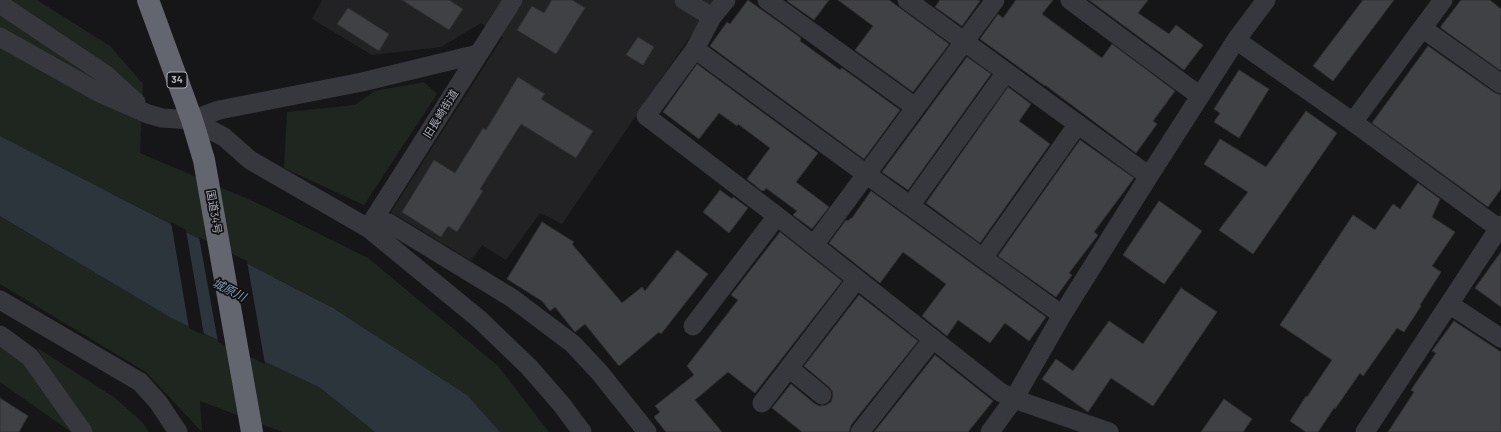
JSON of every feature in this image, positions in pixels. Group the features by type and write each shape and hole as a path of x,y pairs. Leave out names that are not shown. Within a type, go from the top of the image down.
{"highway":[{"name":"国道34号","path":"148,0 192,120 204,160 252,432"}],"street":[{"name":"旧長崎街道","path":"368,228 513,0"},
{"path":"684,0 712,17"},
{"path":"726,0 712,17 695,49 646,116 777,216 1000,392 1109,432"},
{"path":"768,0 915,108"},
{"path":"907,0 1149,176"},
{"path":"814,245 995,0"},
{"path":"1070,0 1200,96"},
{"path":"990,432 1014,398 1062,315 1200,96 1236,40 1266,0"},
{"path":"1352,122 1443,0"},
{"path":"0,4 106,76 148,114"},
{"path":"1422,28 1501,84"},
{"path":"0,37 98,92 148,114 162,118 192,120 219,110 362,82 478,54"},
{"path":"1236,40 1500,228 1365,432"},
{"path":"695,49 1062,315"},
{"path":"910,206 1006,72"},
{"path":"192,120 224,137 250,160 368,228 479,319 529,367 562,405 582,432"},
{"path":"983,258 1078,124"},
{"path":"693,326 777,216"},
{"path":"368,228 389,223 512,298 573,344 600,373 647,432"},
{"path":"762,402 857,279"},
{"path":"0,300 140,382 158,402 178,432"},
{"path":"1449,304 1501,338"},
{"path":"0,335 30,357 83,432"},
{"path":"860,432 933,339"},
{"path":"789,368 822,395"}],"shaded area":[{"path":"0,0 37,0 110,46 143,84 140,153 257,203 368,258 498,366 549,432 500,432 467,395 333,308 0,136"},
{"path":"322,0 715,0 562,224 540,213 506,260 482,245 471,261 391,212 503,37 481,23 441,47 372,55 312,19"},
{"path":"424,82 437,94 364,205 284,168 287,112 355,105 375,91"},
{"path":"0,216 173,319 319,387 375,432 282,432 200,401 202,432 146,372 0,284"},
{"path":"0,347 54,375 36,347 115,398 143,423 149,432 71,432 0,382"}],"water":[{"name":"城原川","path":"0,136 333,308 467,395 500,432 375,432 319,387 173,319 0,216"}],"pier":[{"path":"171,222 186,230 204,335 189,328"},
{"path":"199,237 247,261 265,364 218,342"}],"building":[{"path":"402,0 449,0 463,9 449,30"},
{"path":"552,0 572,0 585,8 556,54 517,30 532,6 544,13"},
{"path":"748,0 801,38 800,41 840,70 842,68 900,110 864,159 710,46 727,22 730,24"},
{"path":"829,0 814,20 787,1"},
{"path":"838,0 889,0 949,44 913,92 855,50 873,26"},
{"path":"940,0 980,1 962,26 935,7"},
{"path":"1016,0 1053,0 1042,14 1102,58 1112,44 1175,91 1153,121 1157,124 1136,153 1045,85 980,39 998,14 1003,18"},
{"path":"1089,0 1148,0 1138,13 1169,34 1176,25 1203,45 1184,70"},
{"path":"1363,0 1394,0 1333,81 1313,66"},
{"path":"1461,0 1490,0 1501,9 1501,71 1441,28"},
{"path":"348,8 389,34 379,51 337,24"},
{"path":"638,37 654,47 643,65 626,55"},
{"path":"1428,46 1495,93 1501,95 1501,189 1488,207 1372,123"},
{"path":"967,57 991,74 908,190 882,172"},
{"path":"697,64 818,153 796,182 829,207 812,229 793,215 797,211 766,188 762,191 747,179 770,148 738,124 737,126 719,113 699,139 663,112"},
{"path":"1239,70 1269,89 1239,138 1214,122 1220,113 1214,109"},
{"path":"518,77 545,94 541,99 593,131 576,158 521,124 480,189 483,191 457,232 448,226 441,237 402,212 434,160 455,173 483,128 486,130"},
{"path":"1008,87 1031,104 1019,121 1050,144 980,243 926,203"},
{"path":"1306,111 1337,133 1253,254 1219,230 1248,192 1204,164 1220,139 1266,167"},
{"path":"1080,140 1134,178 1094,232 1098,235 1069,273 1072,275 1056,297 998,256"},
{"path":"1418,183 1440,199 1432,217 1455,232 1432,266 1441,272 1404,332 1397,328 1363,376 1360,373 1318,432 1306,432 1290,421 1332,360 1280,325 1353,215 1375,230 1393,204 1400,209"},
{"path":"720,190 748,208 729,233 703,212"},
{"path":"871,191 1046,317 1029,341 1005,323 990,343 958,320 947,336 922,316 946,284 903,252 880,283 829,243 846,220 848,221 852,218"},
{"path":"1159,201 1202,231 1164,284 1123,255"},
{"path":"542,222 574,242 572,244 622,303 642,287 645,291 677,250 708,274 661,334 659,332 619,366 585,324 575,332 555,307 550,311 542,301 507,279"},
{"path":"780,232 842,281 755,393 728,372 695,400 722,432 666,432 654,417 660,412 655,406 694,375 687,366 738,300 731,295"},
{"path":"1501,252 1501,307 1475,288"},
{"path":"1181,288 1217,312 1153,406 1111,378 1088,412 1042,379 1056,359 1073,371 1109,321 1143,344"},
{"path":"859,295 918,341 851,425 849,432 802,432 772,408 791,384 815,404 820,406 831,402 833,396 829,387 804,366"},
{"path":"1454,321 1501,352 1501,432 1388,432 1414,392 1411,390 1436,353 1432,351"},
{"path":"935,355 993,401 968,432 874,432"},
{"path":"0,398 28,416 19,432 0,432"},
{"path":"1224,399 1252,419 1243,432 1201,432"}]}
